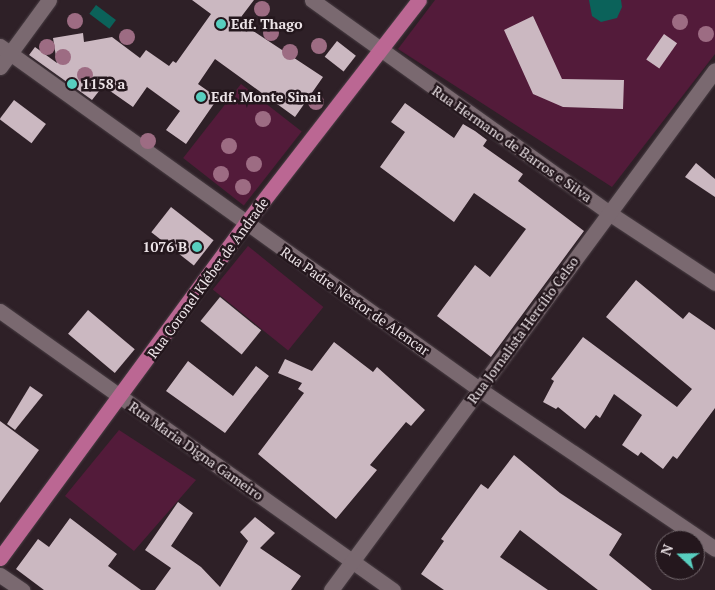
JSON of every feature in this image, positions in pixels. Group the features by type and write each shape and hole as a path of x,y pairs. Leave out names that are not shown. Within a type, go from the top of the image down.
{"main road":[{"name":"Rua Coronel Kléber de Andrade","path":"0,558 121,398 246,223 420,0"}],"street":[{"path":"0,67 5,50 49,0"},
{"name":"Rua Hermano de Barros e Silva","path":"312,0 380,52 609,213 715,283"},
{"name":"Rua Padre Nestor de Alencar","path":"5,50 479,389 715,549"},
{"name":"Rua Jornalista Hercílio Celso","path":"331,590 715,70"},
{"name":"Rua Maria Digna Gameiro","path":"0,311 393,590"},
{"path":"0,575 22,590"}],"shaded area":[{"path":"435,0 715,0 715,54 612,187 398,49"},
{"path":"589,0 621,0 622,7 617,18 601,22 592,16"},
{"path":"96,5 116,20 109,29 89,14"},
{"path":"241,84 302,131 244,205 183,158"},
{"path":"248,246 323,307 288,351 213,290"},
{"path":"119,430 196,480 134,551 65,496"}],"building":[{"path":"192,0 254,0 238,21 323,77 295,117 215,59 198,84 218,98 186,144 166,130 180,111 147,87 133,107 103,86 92,100 29,55 35,47 57,63 53,38 83,33 84,42 112,37 140,58 146,50 169,66 173,61 176,63 211,14"},
{"path":"533,16 562,79 624,80 623,109 563,107 533,94 504,30"},
{"path":"664,34 677,43 659,69 646,59"},
{"path":"337,41 356,56 344,72 325,57"},
{"path":"14,100 46,124 32,143 0,120"},
{"path":"405,103 454,138 463,124 475,131 487,140 483,146 523,174 518,181 584,231 491,357 437,316 475,265 490,277 526,229 474,193 454,222 380,167 405,132 391,122"},
{"path":"696,163 715,179 715,197 685,177"},
{"path":"171,207 214,240 194,265 151,232"},
{"path":"636,280 683,319 689,312 715,330 715,408 677,459 673,456 663,469 641,452 638,456 622,445 642,415 614,394 600,418 596,415 585,429 558,407 556,409 543,402 554,381 551,379 583,337 677,407 692,389 606,317"},
{"path":"220,297 261,330 242,354 200,321"},
{"path":"88,310 135,349 115,373 68,334"},
{"path":"334,342 373,372 377,367 425,410 411,426 406,422 370,465 377,470 336,519 258,454 304,393 298,389 302,383 278,373 285,359 312,371"},
{"path":"188,361 233,396 256,366 269,376 225,433 166,391"},
{"path":"30,386 43,395 15,430 7,424"},
{"path":"0,421 39,450 0,503"},
{"path":"514,455 560,493 622,534 609,555 652,590 598,590 520,530 500,557 548,590 444,590 421,574 444,541 441,539 481,484 488,489"},
{"path":"178,502 193,513 171,546 201,567 220,587 248,541 240,532 255,517 275,533 260,548 301,576 291,590 155,590 171,568 145,550"},
{"path":"70,518 117,554 108,566 141,590 44,590 16,569 38,539 49,547"}],"place":[{"name":"Edf. Thago","path":"221,24"},
{"name":"1158 a","path":"72,84"},
{"name":"Edf. Monte Sinai","path":"201,97"},
{"name":"1076 B","path":"197,247"}]}
